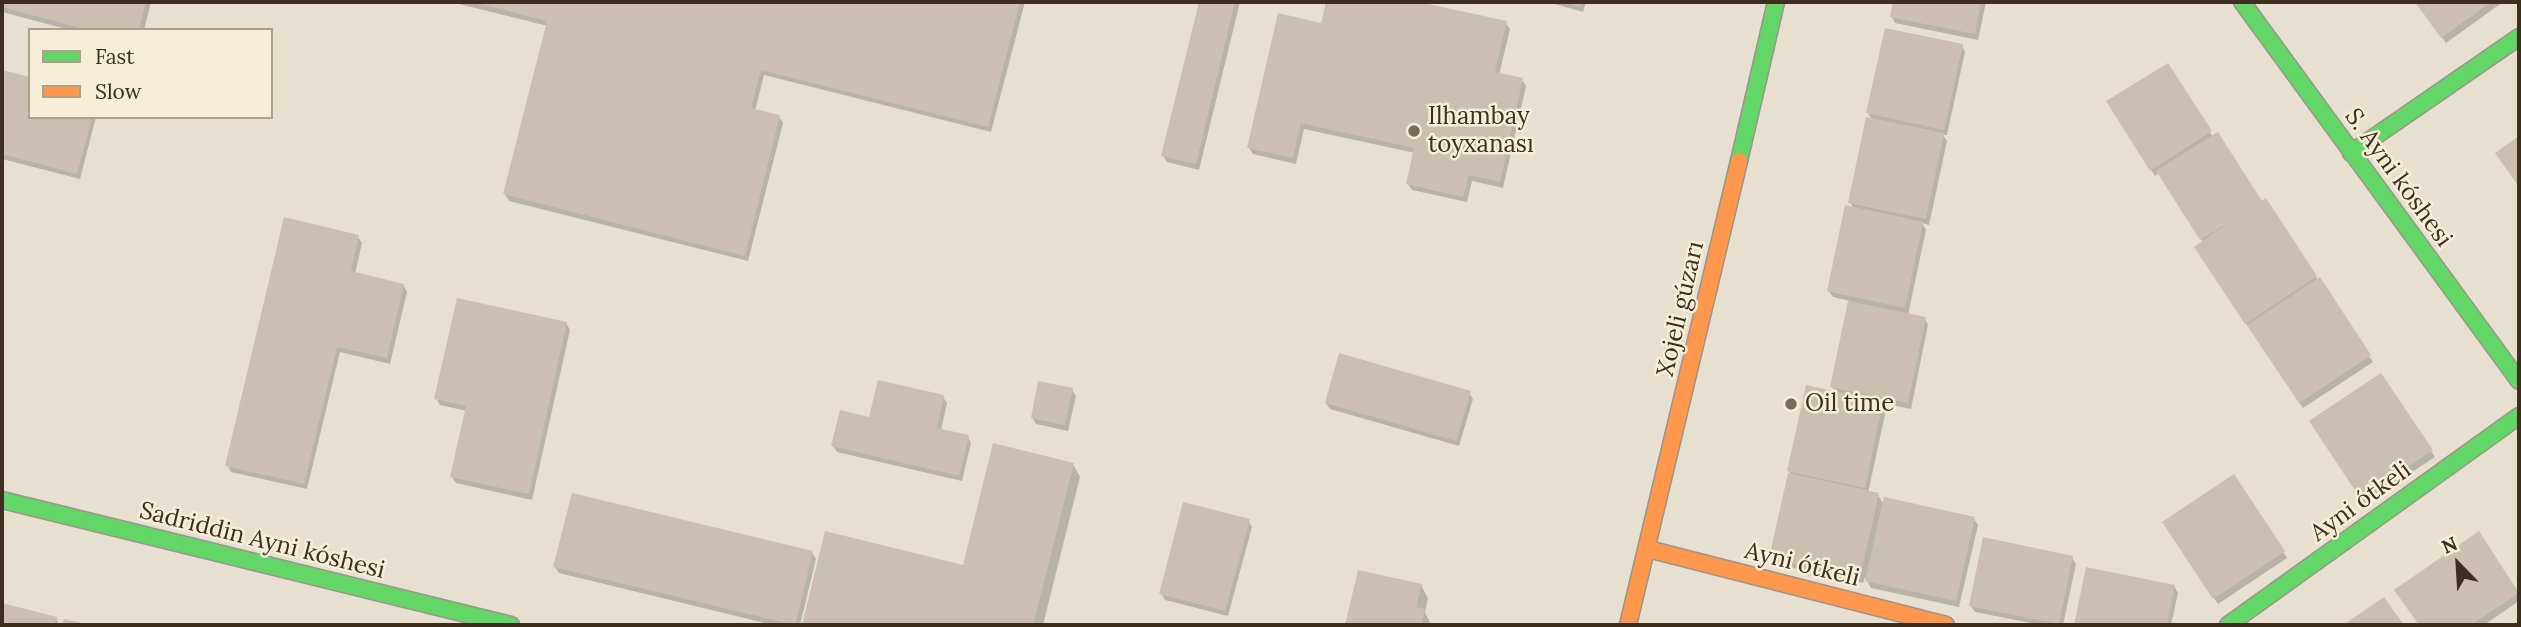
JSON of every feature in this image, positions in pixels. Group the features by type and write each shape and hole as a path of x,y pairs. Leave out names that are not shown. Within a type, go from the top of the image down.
{"street":[{"name":"Xojeli gúzarı","path":"1628,625 1776,2"},
{"name":"S. Ayni kóshesi","path":"2242,2 2519,381"},
{"path":"2351,153 2519,37"},
{"name":"Ayni ótkeli","path":"2228,625 2519,416"},
{"name":"Sadriddin Ayni kóshesi","path":"2,500 511,625"},
{"name":"Ayni ótkeli","path":"1648,549 1945,625"}],"building":[{"path":"2,2 146,2 140,28 81,28 2,7"},
{"path":"474,2 1020,2 988,127 761,70 751,108 780,115 745,256 503,194 547,21"},
{"path":"1199,2 1235,2 1196,164 1161,156"},
{"path":"1326,2 1419,2 1507,21 1495,72 1523,78 1500,182 1469,175 1463,197 1406,184 1414,148 1301,123 1293,158 1247,148 1278,13 1321,23"},
{"path":"1565,2 1581,2 1580,7"},
{"path":"1893,2 1981,2 1975,34 1890,17"},
{"path":"2415,2 2491,2 2441,38"},
{"path":"1885,28 1963,44 1944,130 1866,113"},
{"path":"2168,63 2212,131 2150,171 2106,101"},
{"path":"2,70 28,76 28,119 91,119 77,174 2,154"},
{"path":"1866,117 1944,133 1926,219 1848,203"},
{"path":"2218,132 2262,201 2266,198 2317,276 2245,324 2194,247 2232,221 2200,240 2156,171"},
{"path":"2519,136 2519,187 2495,153"},
{"path":"1845,205 1923,222 1905,308 1827,291"},
{"path":"284,217 359,235 351,271 404,284 387,358 337,347 304,484 225,466"},
{"path":"2320,277 2371,355 2299,403 2247,325"},
{"path":"457,298 567,322 529,494 450,477 466,406 434,399"},
{"path":"1848,301 1926,317 1908,403 1830,387"},
{"path":"1339,353 1471,391 1456,441 1325,403"},
{"path":"2381,373 2433,450 2360,498 2309,421"},
{"path":"878,380 944,395 937,428 969,435 959,476 831,446 840,410 869,417"},
{"path":"1038,381 1073,388 1065,425 1031,418"},
{"path":"1806,385 1883,402 1865,488 1787,471"},
{"path":"993,443 1074,463 1033,625 802,625 825,531 963,565"},
{"path":"1788,473 1879,493 1860,577 1769,558"},
{"path":"2234,474 2285,551 2213,599 2162,522"},
{"path":"572,493 813,551 795,625 553,567"},
{"path":"1884,497 1975,517 1956,601 1865,581"},
{"path":"1183,502 1250,519 1225,611 1159,594"},
{"path":"2479,531 2519,593 2471,625 2419,625 2394,590"},
{"path":"1983,537 2073,556 2059,624 1969,606"},
{"path":"2086,567 2175,585 2167,625 2074,625"},
{"path":"1358,570 1422,584 1416,607 1425,609 1421,625 1345,625"},
{"path":"2384,597 2404,625 2343,625"},
{"path":"2,603 57,617 55,625 2,625"},
{"path":"64,619 87,624 87,625 62,625"}],"traffic: fast":[{"path":"1739,161 1776,2"},
{"path":"2242,2 2519,381"},
{"path":"2351,153 2519,37"},
{"path":"2228,625 2519,416"},
{"path":"2,500 511,625"}],"traffic: slow":[{"path":"1628,625 1739,161"},
{"path":"1648,549 1946,625"}],"place":[{"name":"Ilhambay toyxanası","path":"1414,131"},
{"name":"Oil time","path":"1791,404"}]}
